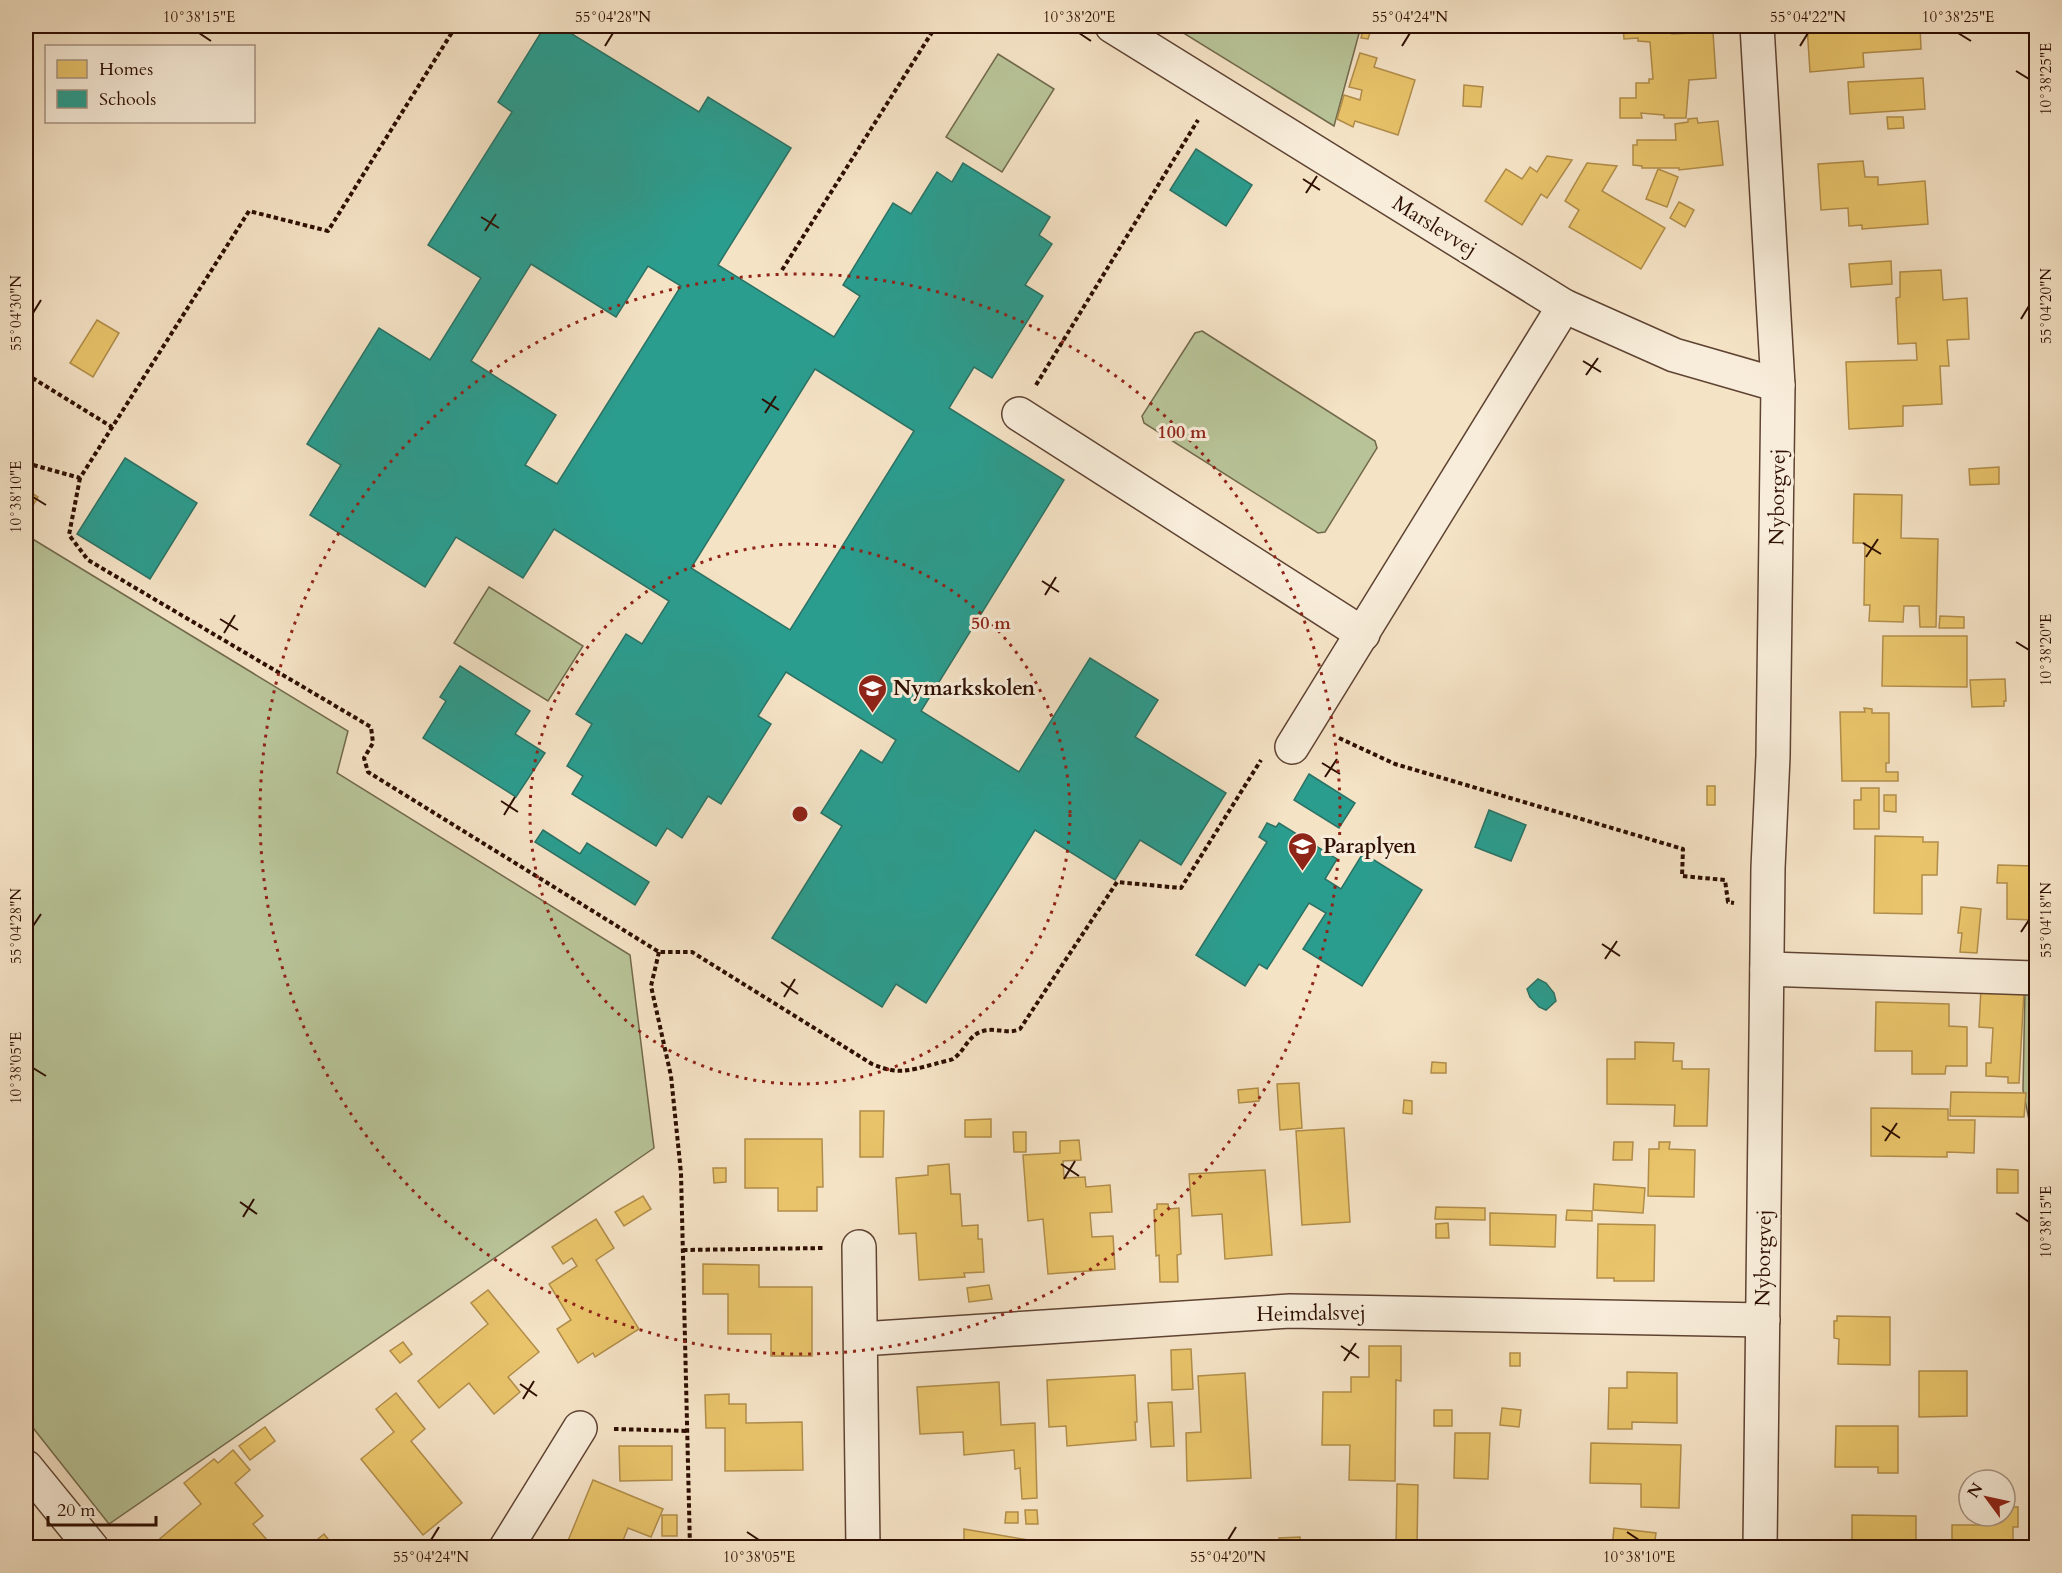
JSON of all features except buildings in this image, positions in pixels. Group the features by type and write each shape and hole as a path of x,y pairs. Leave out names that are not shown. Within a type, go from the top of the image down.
{"street":[{"name":"Marslevvej","path":"1112,26 1564,306 1674,355 1778,385"},
{"name":"Nyborgvej","path":"1757,26 1778,385 1773,756 1768,903 1760,1548"},
{"path":"1301,735 1564,306"},
{"path":"1018,414 1362,634"},
{"path":"1767,969 2037,978"},
{"path":"859,1247 863,1548"},
{"name":"Heimdalsvej","path":"861,1339 1290,1311 1763,1320"},
{"path":"506,1548 580,1428"},
{"path":"26,1467 92,1548"}],"path":[{"path":"456,26 328,231 249,211 80,478 69,535 88,560 371,727 373,743 364,758 368,772 659,952 692,952 872,1065 889,1071 905,1072 953,1059 973,1036 982,1031 993,1029 1011,1032 1020,1029 1117,882 1181,888 1260,761 1301,735 1395,765 1683,849 1682,876 1725,880 1728,902 1768,903"},
{"path":"782,270 936,26"},
{"path":"1018,414 1216,90"},
{"path":"26,374 112,427"},
{"path":"26,463 80,478"},
{"path":"659,952 651,986 671,1076 681,1173 690,1548"},
{"path":"683,1250 859,1247"},
{"path":"580,1428 688,1431"}],"green space":[{"path":"1172,26 1361,26 1334,126"},
{"path":"998,54 1054,89 1002,172 946,137"},
{"path":"1202,331 1375,441 1377,448 1325,532 1318,533 1144,423 1142,416 1195,333"},
{"path":"26,535 348,731 337,773 630,955 654,1148 109,1524 26,1419"},
{"path":"489,587 583,646 548,701 454,643"},
{"path":"2025,988 2036,989 2036,1155 2023,1090"}],"place":[{"name":"Nymarkskolen","path":"872,714"},
{"name":"Paraplyen","path":"1302,872"}]}
